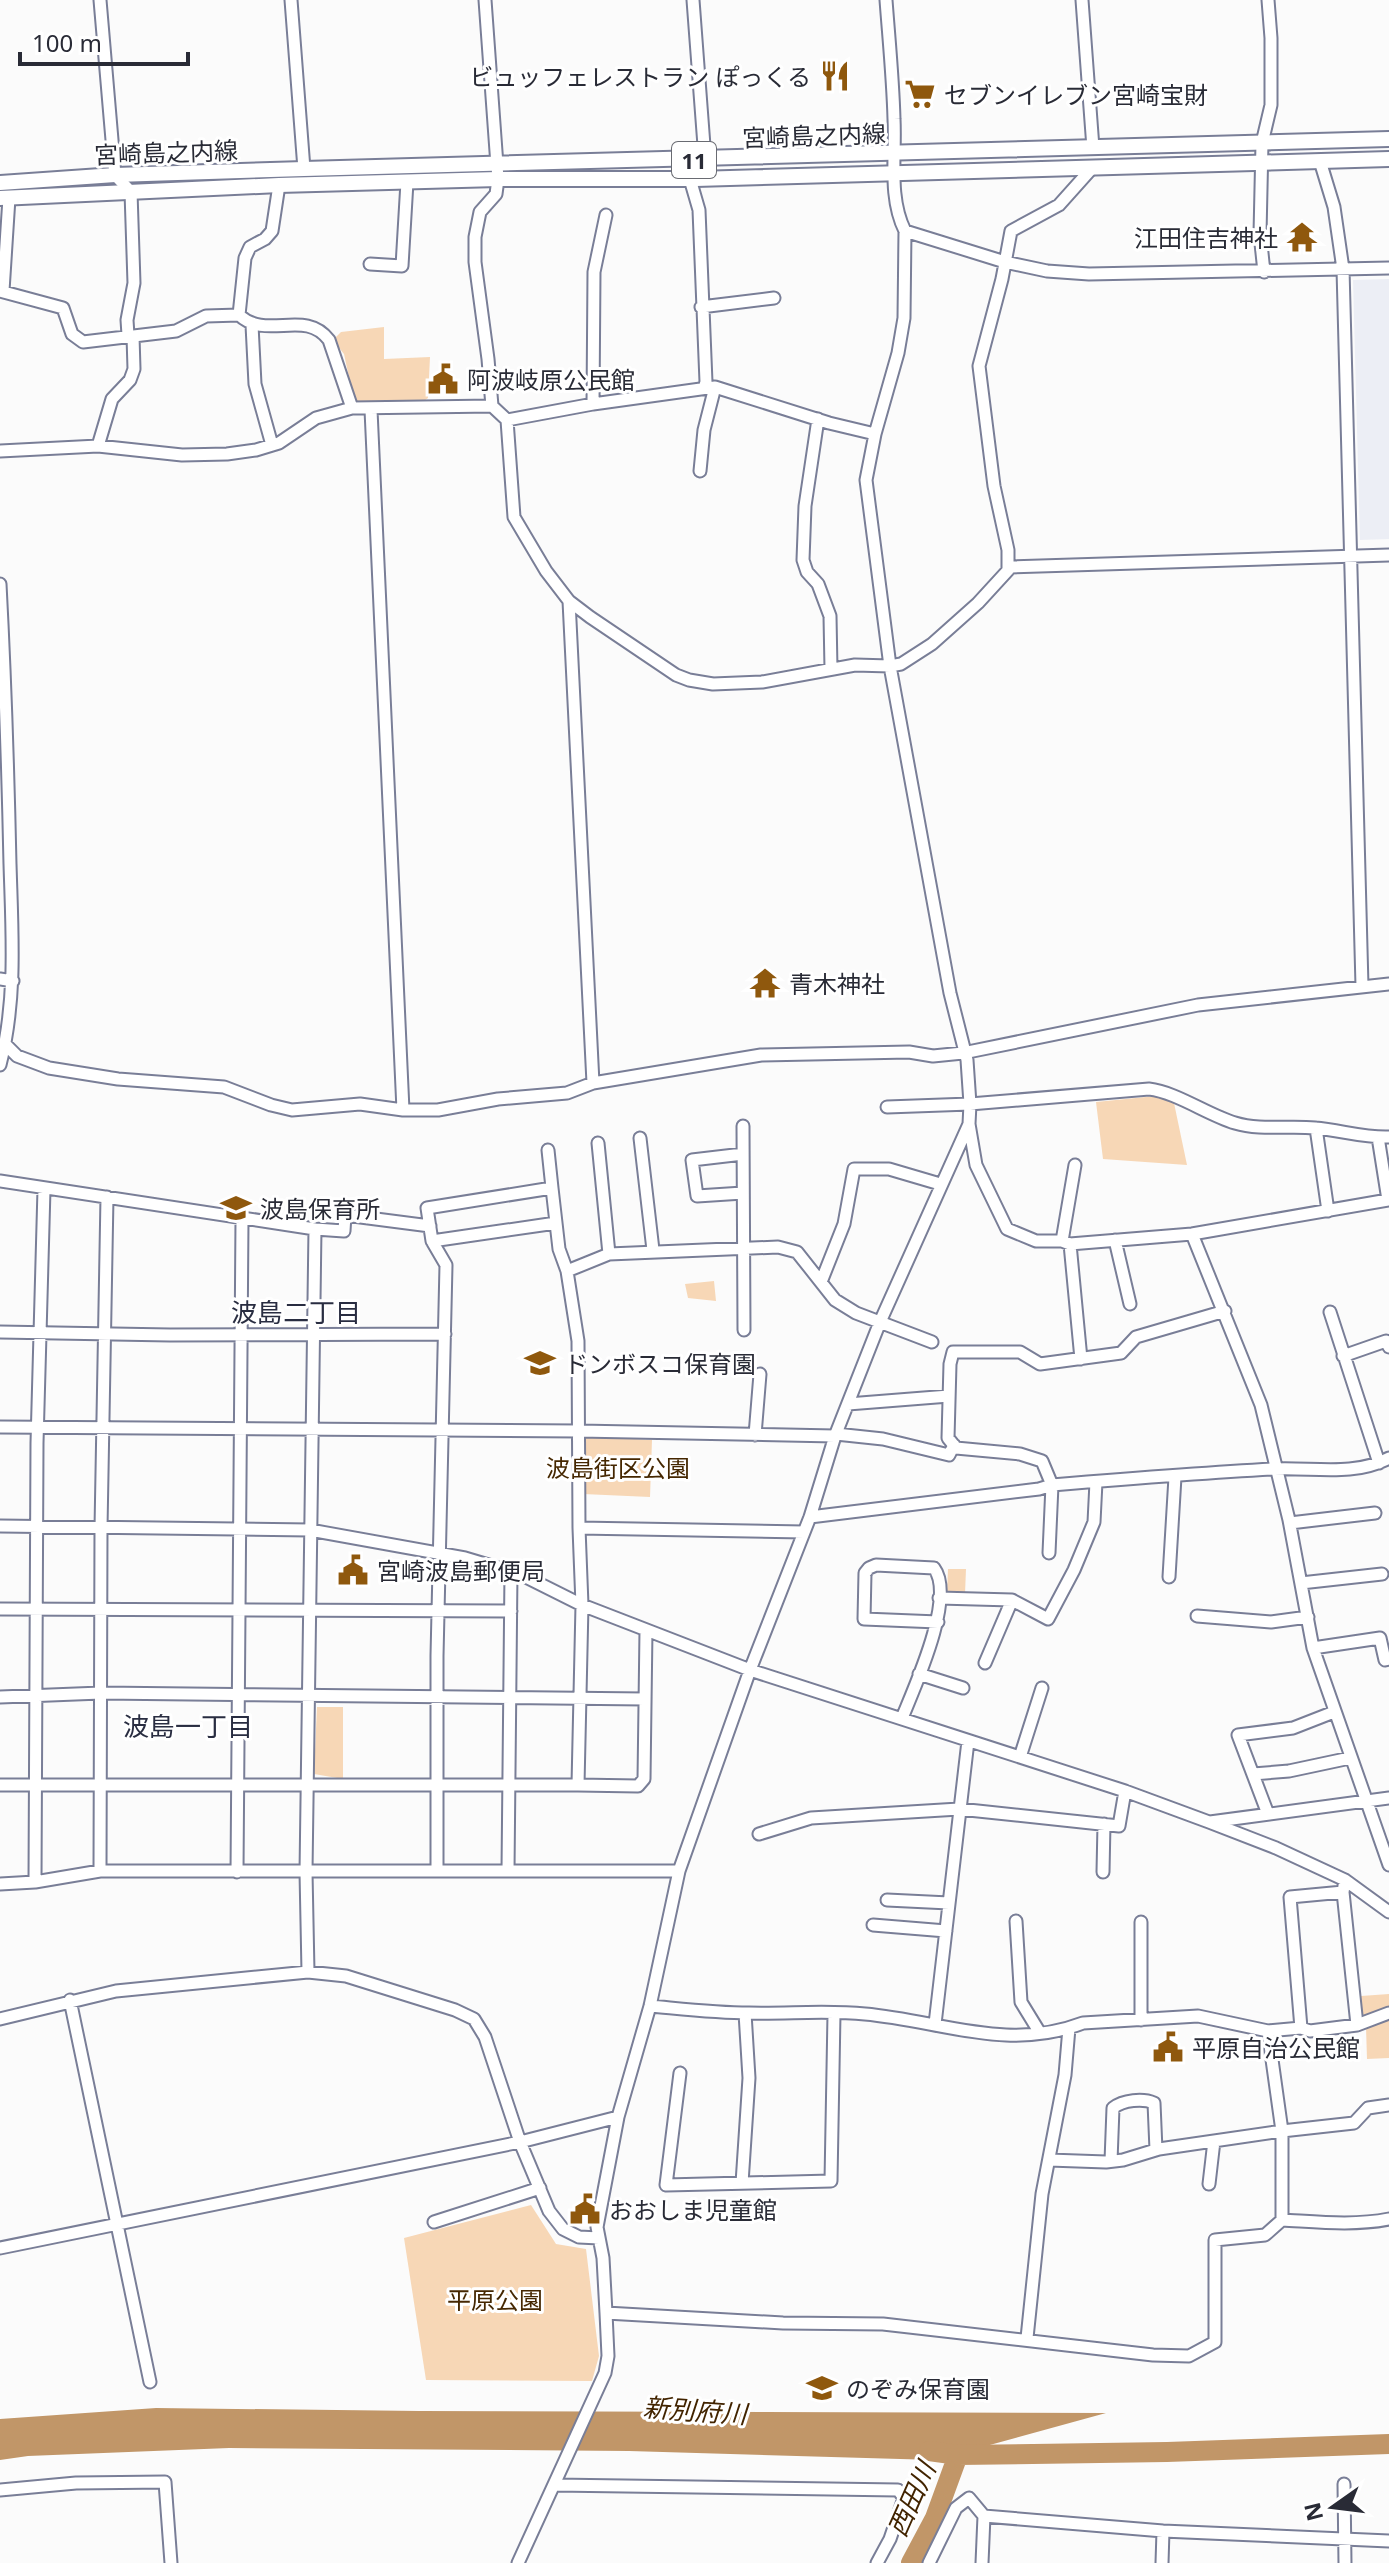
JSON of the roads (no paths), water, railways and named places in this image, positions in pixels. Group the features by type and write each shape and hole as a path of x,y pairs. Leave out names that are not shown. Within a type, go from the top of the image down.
{"main road":[{"name":"宮崎島之内線","path":"0,183 115,175 304,169 1389,139"},
{"name":"宮崎島之内線","path":"5,198 279,185 498,179 690,179 1389,159"}],"street":[{"path":"98,446 112,399 130,380 134,369 127,320 134,283 131,192 115,175 100,0"},
{"path":"291,0 304,169"},
{"path":"485,0 498,179 496,194 480,212 475,237 475,262 492,406 507,420 514,517 535,554 569,601 676,675 713,684 762,682 855,665 901,664 932,644 978,603 1011,567 1389,555"},
{"path":"693,0 705,159"},
{"path":"886,0 897,208 905,231 904,318 866,480 890,666 963,1053 967,1060 970,1104 969,1124 976,1165 1007,1229 1036,1241 1066,1243 1192,1234 1389,1201 1384,1137 1316,1128 1253,1127 1235,1123 1168,1093 1149,1089 970,1104 887,1107"},
{"path":"1082,0 1093,148"},
{"path":"1264,272 1260,234 1262,143 1271,105 1268,0"},
{"path":"1320,161 1334,207 1343,269 1362,986"},
{"path":"1008,569 1008,550 989,456 979,366 1011,231 1059,205 1093,167"},
{"path":"690,179 699,210 701,307 706,382 710,388 700,471"},
{"path":"370,264 402,266 407,182"},
{"path":"239,315 245,258 250,247 272,231 279,185"},
{"path":"5,198 2,291 63,308 72,334 83,342 176,331 206,316 239,315 252,325 309,325 323,333 338,362 352,408"},
{"path":"593,404 594,272 606,215"},
{"path":"905,231 1005,262 1047,271 1089,274 1389,268"},
{"path":"701,307 774,298"},
{"path":"252,325 254,378 272,445"},
{"path":"507,420 593,404 710,388 875,434"},
{"path":"0,451 98,446 182,455 227,454 272,445 316,418 352,408 492,406"},
{"path":"371,410 403,1110"},
{"path":"818,419 805,506 803,560 807,572 818,584 830,616 831,669"},
{"path":"0,584 13,981 0,1065"},
{"path":"569,601 593,1083"},
{"path":"0,979 13,981"},
{"path":"5,1044 17,1056 49,1068 118,1079 224,1087 292,1110 360,1104 403,1110 438,1110 498,1099 567,1093 593,1083 698,1064 785,1053 909,1052 933,1056 963,1053 1198,1005 1389,984"},
{"path":"518,2563 600,2386 608,2356 597,2227 618,2117 650,2006 679,1871 750,1670 810,1517 835,1435 880,1322 969,1124"},
{"path":"743,1126 744,1330"},
{"path":"1316,1128 1328,1211"},
{"path":"640,1138 653,1250"},
{"path":"598,1143 609,1254"},
{"path":"548,1150 559,1249 567,1271 578,1341 582,1605 578,1785"},
{"path":"743,1154 692,1160 697,1196 743,1193"},
{"path":"1075,1165 1066,1243 1081,1359"},
{"path":"821,1282 844,1224 854,1169 889,1169 940,1184"},
{"path":"0,1181 315,1229 344,1231 345,1215 430,1226"},
{"path":"437,1871 438,1611 446,1265 432,1241 427,1208 552,1188"},
{"path":"35,1882 37,1428 44,1189"},
{"path":"100,1871 101,1528 107,1197"},
{"path":"237,1872 242,1220"},
{"path":"432,1241 556,1223"},
{"path":"308,1972 306,1872 315,1229"},
{"path":"1192,1234 1261,1405 1290,1523 1313,1648 1389,1865"},
{"path":"1115,1240 1130,1304"},
{"path":"567,1271 609,1254 778,1247 797,1252 835,1300 856,1313 932,1342"},
{"path":"1049,1553 1052,1485 1042,1461 1020,1454 956,1448 948,1438 953,1352 1020,1352 1040,1364 1121,1353 1136,1337 1225,1311"},
{"path":"810,1517 1052,1485 1278,1469 1327,1472 1384,1460 1343,1356 1330,1312"},
{"path":"0,1332 445,1334"},
{"path":"1343,1356 1386,1341 1389,1347"},
{"path":"755,1435 760,1374"},
{"path":"848,1404 949,1396"},
{"path":"0,1427 835,1435 883,1439 949,1455 954,1445"},
{"path":"1169,1577 1175,1477"},
{"path":"939,1598 1012,1600 1048,1619 1074,1570 1094,1522 1096,1482"},
{"path":"1290,1523 1375,1513"},
{"path":"0,1526 310,1530 439,1552 511,1572 582,1605 750,1670 1125,1791 1209,1822 1276,1848 1389,1912"},
{"path":"579,1528 804,1532"},
{"path":"902,1718 938,1622 940,1576 934,1568 876,1565 865,1573 864,1619 938,1622"},
{"path":"508,1871 511,1572"},
{"path":"1301,1583 1382,1574"},
{"path":"985,1663 1012,1600"},
{"path":"0,1609 511,1611"},
{"path":"1197,1616 1271,1622 1308,1617"},
{"path":"0,1785 638,1786 644,1779 646,1630"},
{"path":"1313,1648 1380,1638 1385,1660 1389,1659"},
{"path":"919,1674 963,1688"},
{"path":"1020,1757 1042,1688"},
{"path":"0,1697 101,1693 645,1699"},
{"path":"1268,1814 1238,1735 1293,1728 1334,1712"},
{"path":"935,2024 968,1741"},
{"path":"1253,1774 1289,1771 1350,1758"},
{"path":"759,1834 811,1818 959,1809 1119,1826 1125,1791"},
{"path":"1209,1822 1389,1798"},
{"path":"1103,1872 1104,1824"},
{"path":"0,1884 35,1882 100,1871 679,1871"},
{"path":"1344,1886 1357,2025"},
{"path":"1301,2028 1290,1897 1344,1886"},
{"path":"887,1900 949,1903"},
{"path":"1016,1921 1021,2002 1040,2033"},
{"path":"1141,1922 1141,2020"},
{"path":"873,1925 946,1931"},
{"path":"0,2019 116,1991 308,1972 346,1976 443,2006 474,2019 485,2037 520,2142 549,2211 563,2229 579,2237 599,2238"},
{"path":"70,2000 150,2382"},
{"path":"650,2006 745,2013 862,2013 983,2035 1019,2038 1083,2023 1198,2016 1268,2031 1301,2028 1310,2031 1357,2025 1389,2013"},
{"path":"742,2183 749,2078 745,2013"},
{"path":"680,2073 666,2185 831,2181 834,2014"},
{"path":"1027,2338 1042,2194 1065,2075 1069,2028"},
{"path":"1268,2031 1282,2131 1282,2220"},
{"path":"1111,2161 1113,2108 1119,2103 1147,2100 1154,2103 1156,2150"},
{"path":"1049,2160 1111,2161 1156,2150 1354,2123 1368,2108 1389,2105"},
{"path":"0,2248 520,2142 618,2117"},
{"path":"1209,2184 1214,2141"},
{"path":"434,2222 540,2188"},
{"path":"606,2313 783,2323 883,2324 1027,2338 1153,2355 1189,2356 1215,2342 1215,2240 1265,2235 1282,2220 1339,2224 1389,2219"},
{"path":"557,2480 898,2490 904,2498 890,2539 877,2563"},
{"path":"0,2490 76,2483 165,2482 171,2563"},
{"path":"1344,2484 1345,2563"},
{"path":"929,2563 956,2508 969,2498 984,2516 982,2563"},
{"path":"984,2516 1163,2531 1389,2541"},
{"path":"1162,2563 1163,2531"}],"waterway":[{"name":"新別府川","path":"929,2451 958,2455 1167,2452 1389,2444"},
{"name":"西田川","path":"911,2563 935,2518 958,2455"}],"place":[{"name":"ビュッフェレストラン ぽっくる","path":"835,76"},
{"name":"セブンイレブン宮崎宝財","path":"920,94"},
{"name":"江田住吉神社","path":"1302,237"},
{"name":"阿波岐原公民館","path":"443,379"},
{"name":"青木神社","path":"765,983"},
{"name":"波島保育所","path":"236,1208"},
{"name":"ドンボスコ保育園","path":"540,1363"},
{"name":"宮崎波島郵便局","path":"353,1570"},
{"name":"平原自治公民館","path":"1168,2047"},
{"name":"おおしま児童館","path":"585,2209"},
{"name":"のぞみ保育園","path":"822,2388"}],"district":[{"name":"波島二丁目","path":"296,1312"},
{"name":"波島一丁目","path":"188,1726"}],"park label":[{"name":"波島街区公園","path":"618,1467"},
{"name":"平原公園","path":"495,2299"}]}
